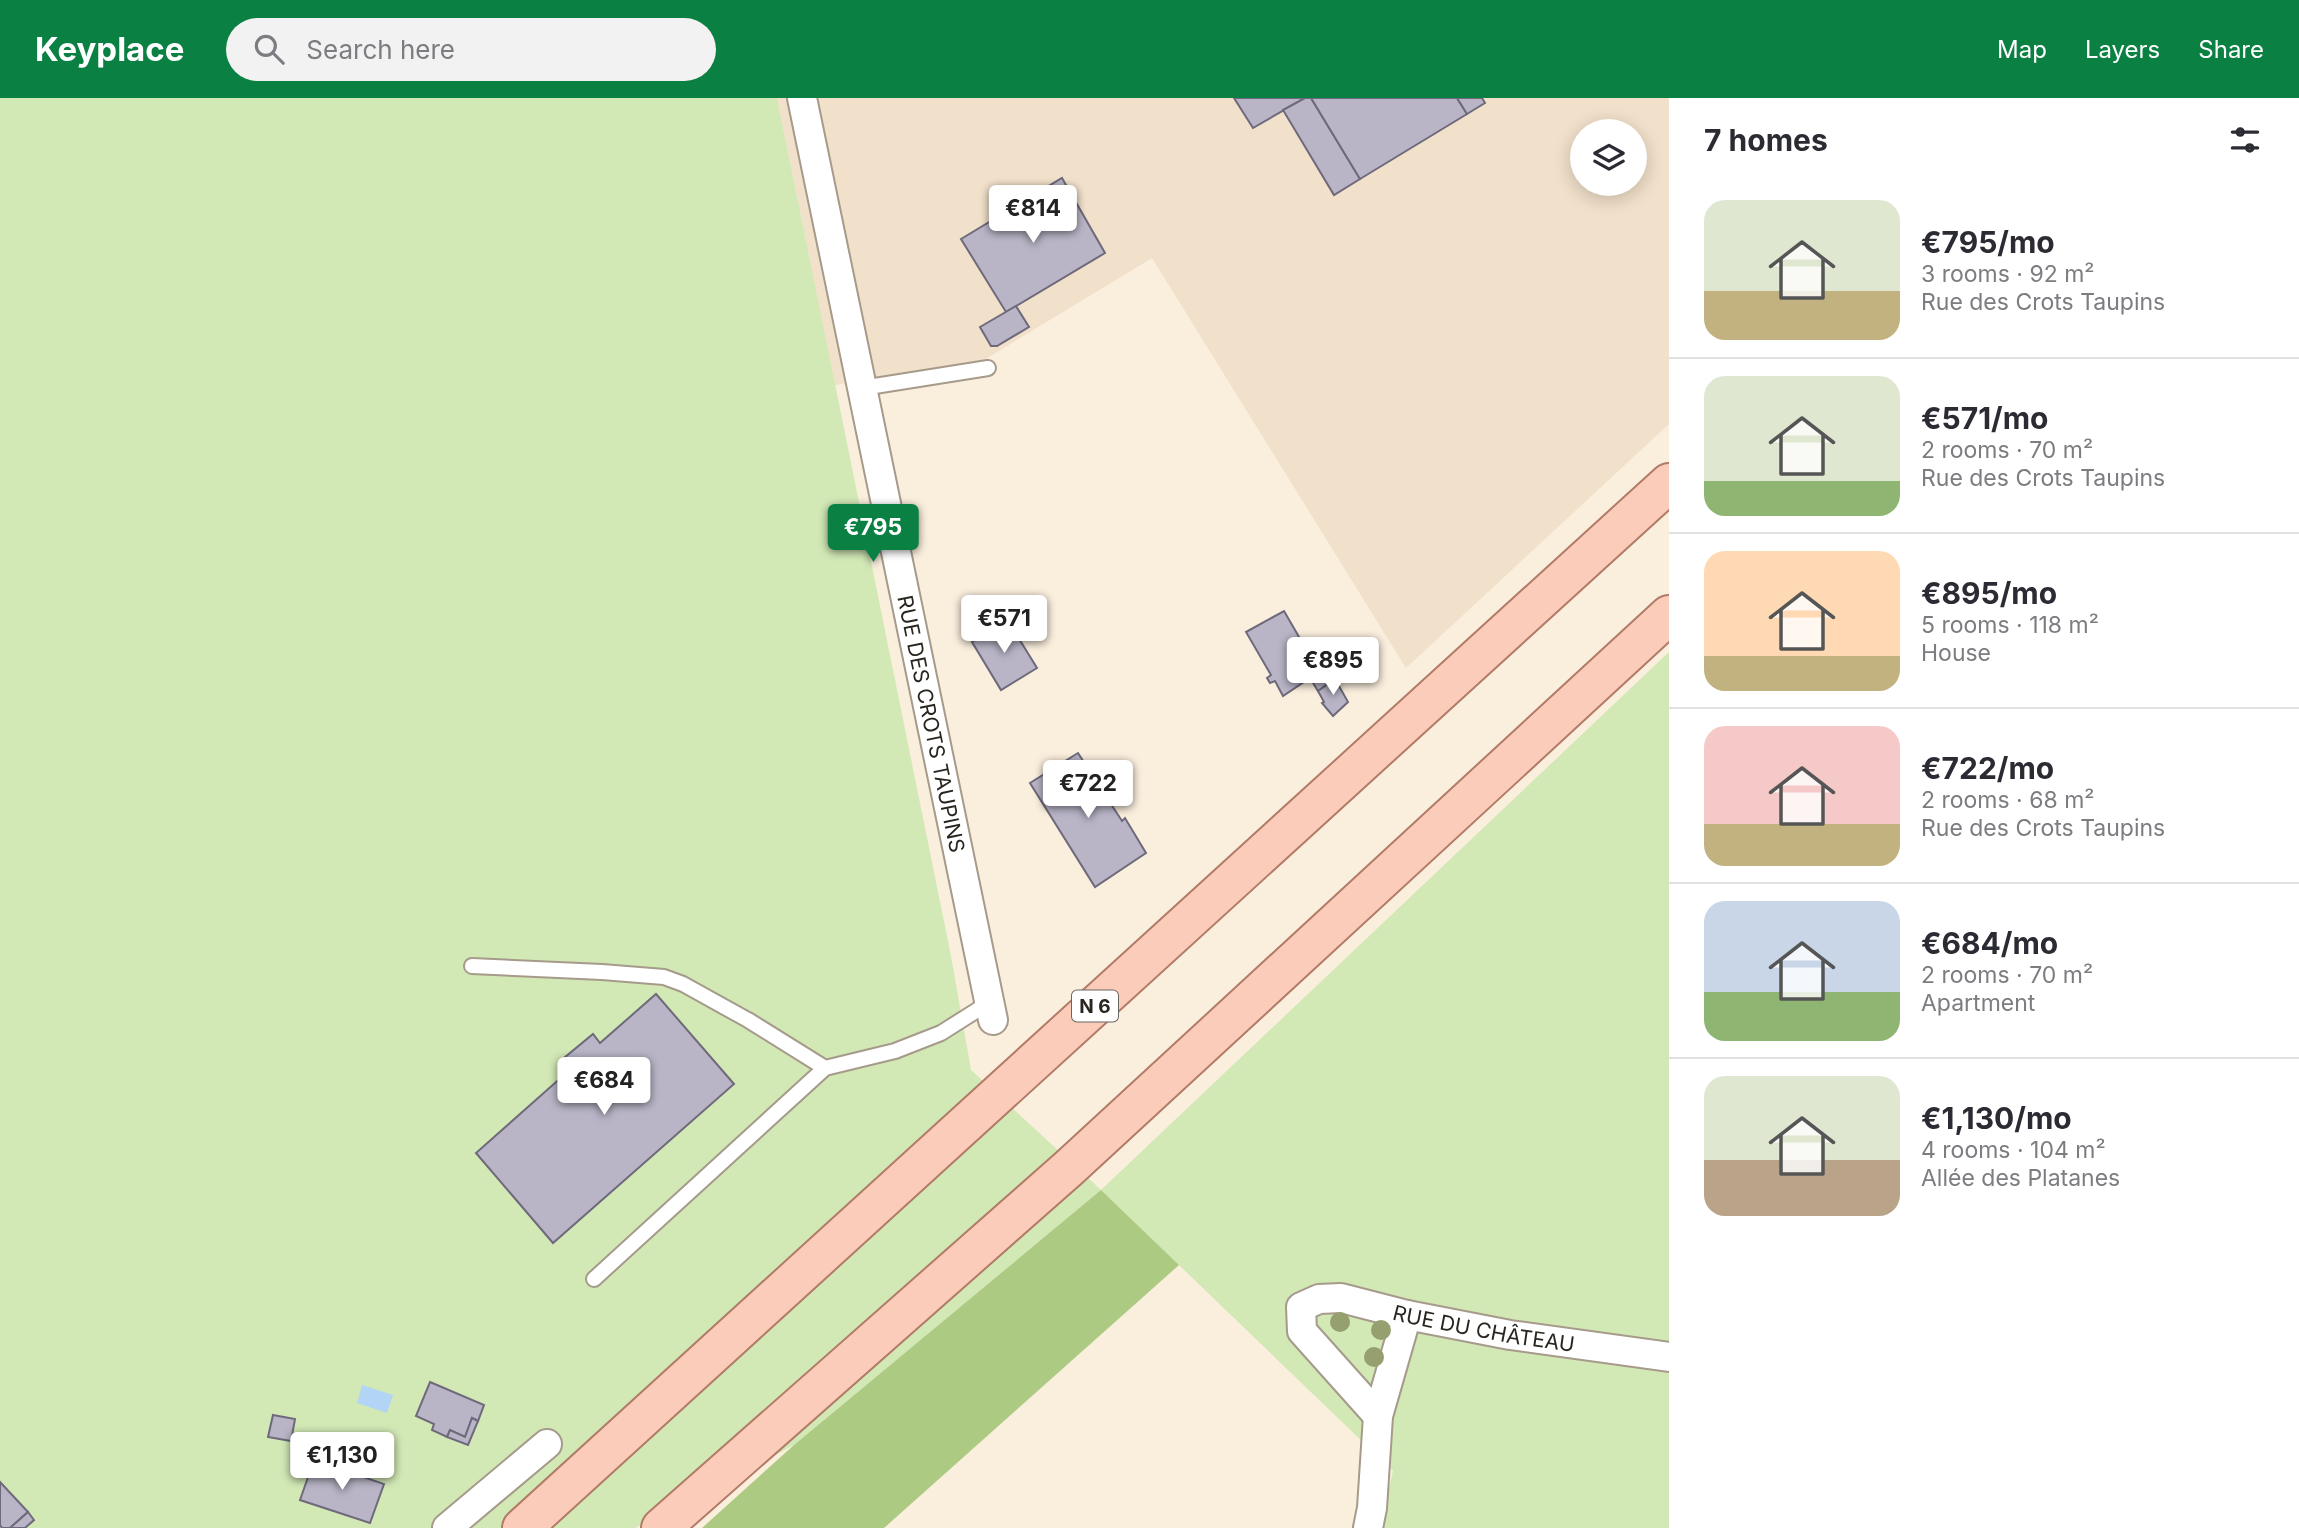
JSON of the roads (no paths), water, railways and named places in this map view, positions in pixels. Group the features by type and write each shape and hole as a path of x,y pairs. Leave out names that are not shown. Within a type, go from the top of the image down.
{"main road":[{"name":"N 6","path":"522,1528 1669,483"},
{"path":"661,1528 1069,1168 1669,615"}],"street":[{"name":"RUE DES CROTS TAUPINS","path":"802,98 990,1009"},
{"name":"RUE DU CHÂTEAU","path":"1378,1416 1302,1331 1301,1307 1319,1299 1341,1298 1406,1315 1510,1335 1669,1357"},
{"path":"1368,1528 1372,1508 1378,1416 1406,1315"},
{"path":"447,1528 547,1444"}],"lane":[{"path":"862,388 988,368"},
{"path":"472,966 664,977 683,984 748,1020 825,1068"},
{"path":"594,1279 825,1068 895,1051 942,1032 979,1009 990,1009"}],"water":[{"path":"362,1385 393,1395 387,1413 357,1403"}]}
